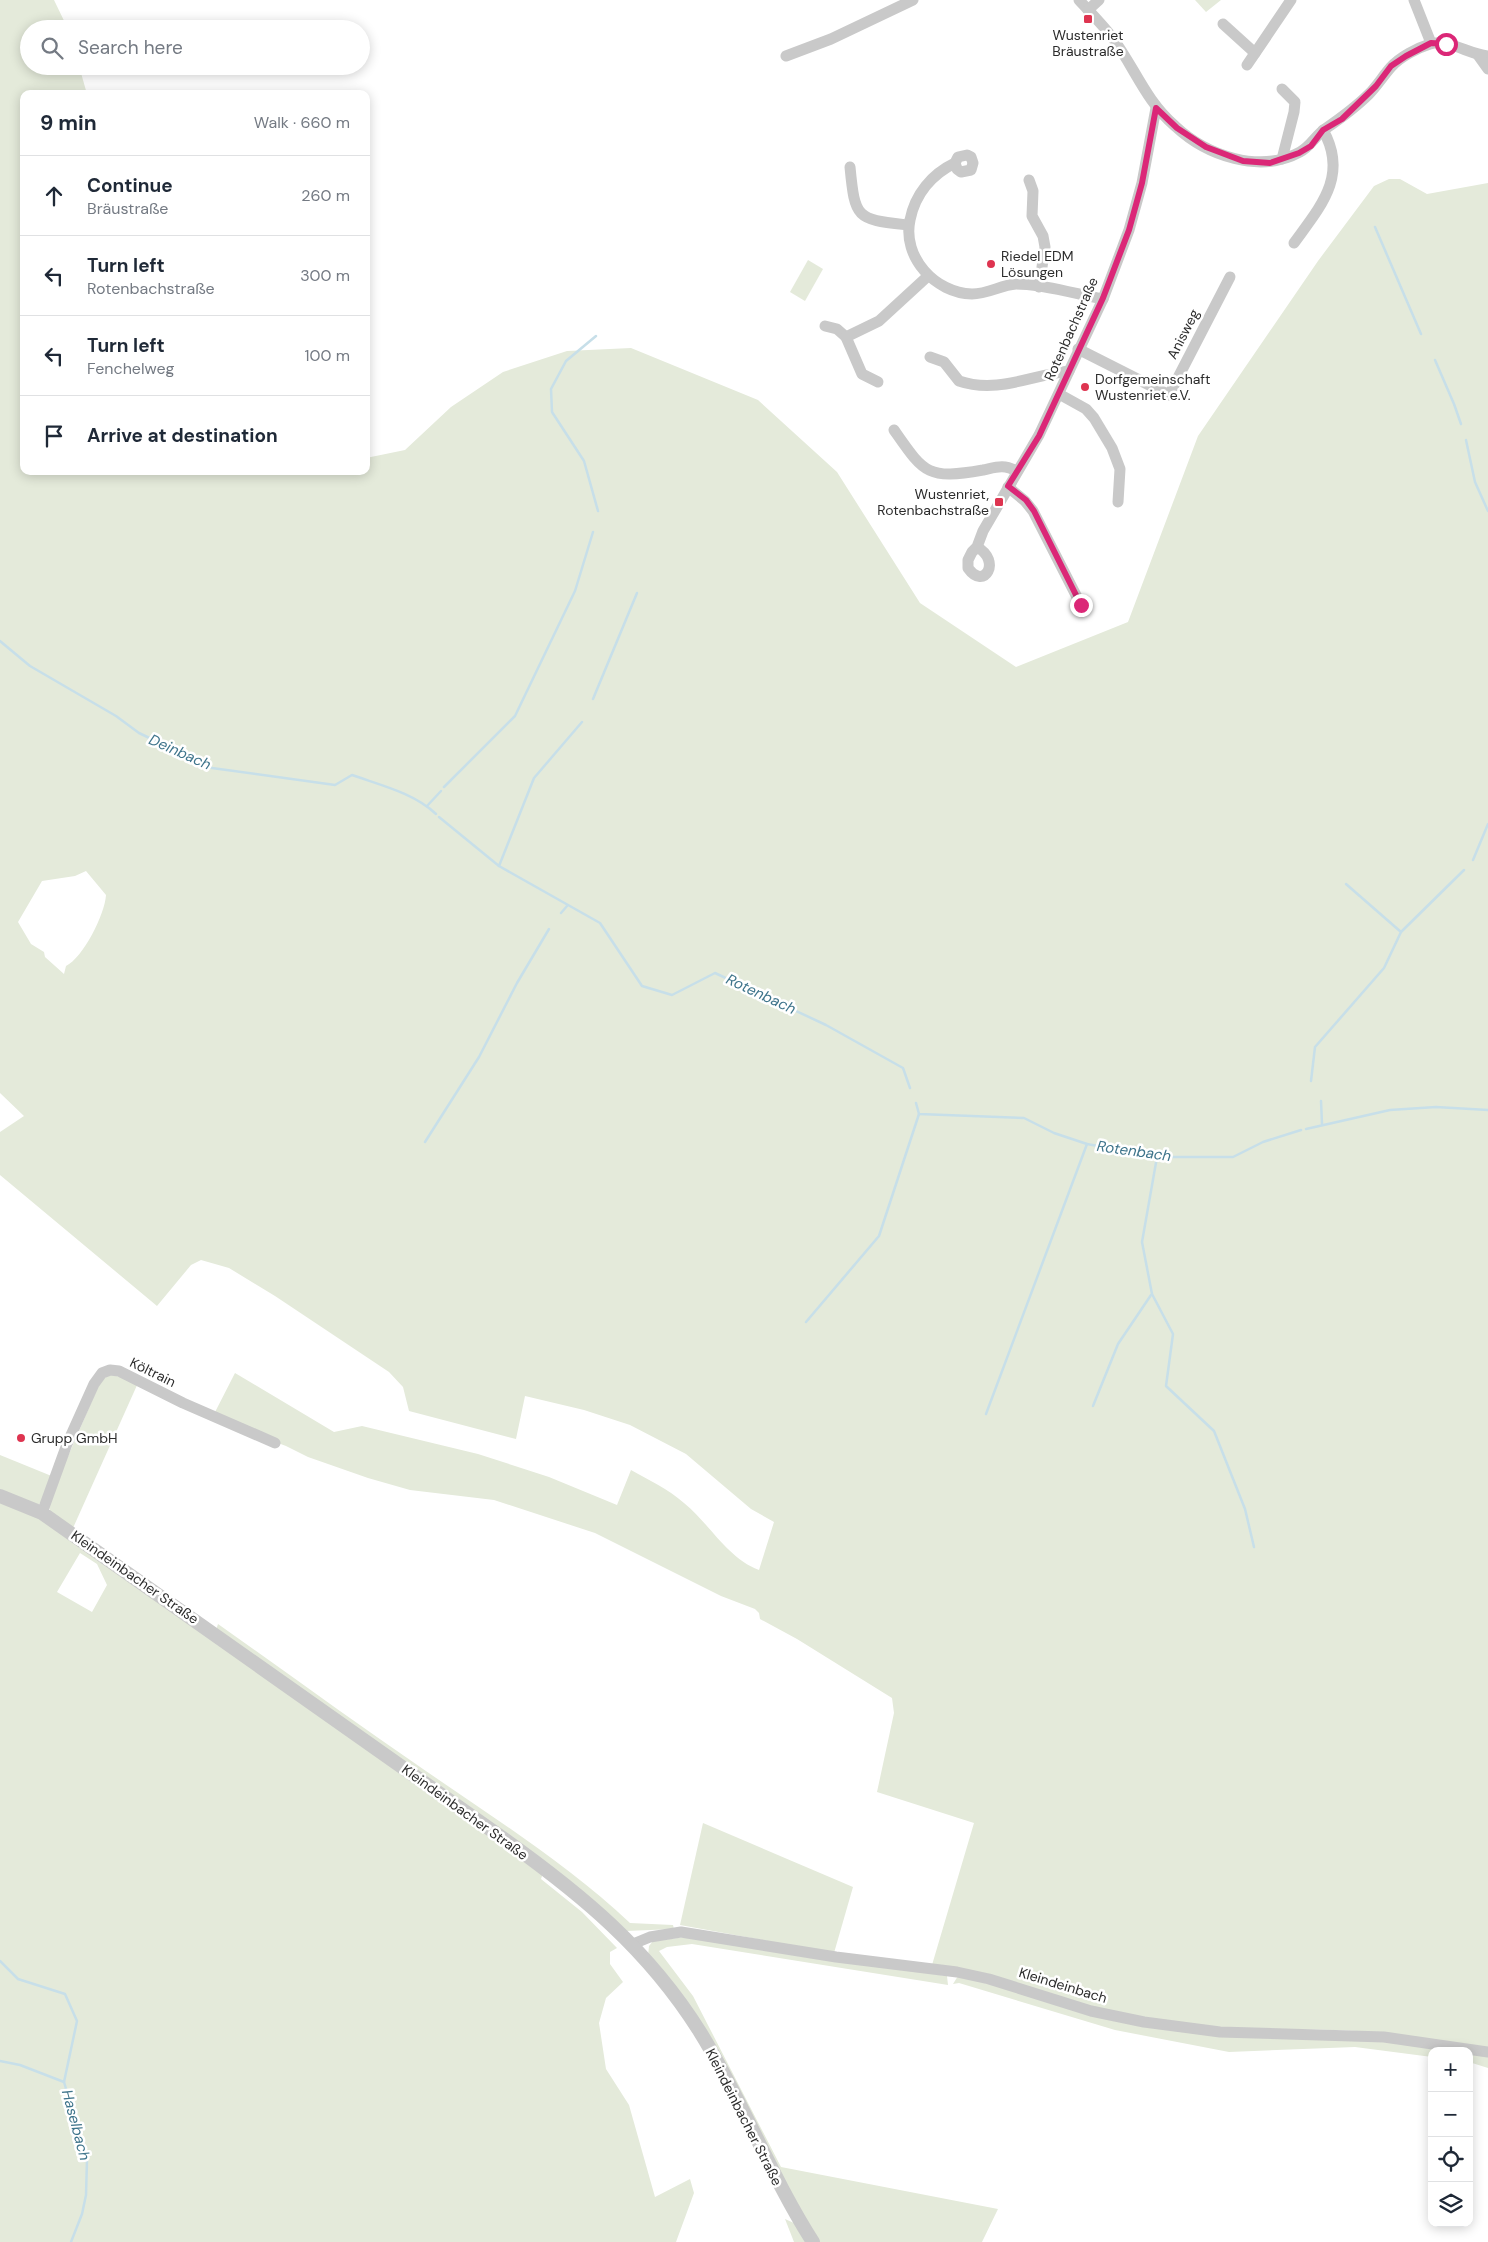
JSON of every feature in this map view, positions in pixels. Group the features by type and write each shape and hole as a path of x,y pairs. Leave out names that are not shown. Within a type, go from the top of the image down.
{"street":[{"path":"786,56 839,36 913,0"},
{"path":"1079,0 1112,37 1156,108 1177,128 1206,147 1243,161 1270,163 1299,153 1311,146 1323,130 1342,119 1368,95 1391,66 1431,43 1446,44 1483,56 1488,69"},
{"path":"1088,10 1099,0"},
{"path":"1247,65 1290,0"},
{"path":"1414,0 1431,43"},
{"path":"1223,24 1255,53"},
{"path":"1282,89 1295,102 1282,159"},
{"name":"Rotenbachstraße","path":"977,547 983,531 1016,471 1039,436 1103,298 1129,230 1142,183 1156,108"},
{"path":"1294,243 1321,205 1333,177 1332,150 1323,130"},
{"path":"955,163 932,178 912,207 908,225 911,249 918,264 928,276 942,286 958,292 974,294 1016,284 1103,298"},
{"path":"850,167 854,202 864,217 873,221 908,225"},
{"path":"1030,180 1033,191 1032,216 1044,236 1045,246 1039,287"},
{"path":"846,337 879,321 928,276"},
{"name":"Anisweg","path":"1078,349 1169,395 1230,276"},
{"path":"825,326 837,329 846,337 862,374 878,382"},
{"path":"930,357 944,362 959,381 981,386 1020,382 1054,372 1069,371"},
{"path":"1058,394 1086,410 1094,418 1112,448 1120,469 1118,502"},
{"path":"894,430 917,463 928,472 940,474 969,472 1006,466 1016,471"},
{"path":"1008,486 1026,500 1034,511 1081,605"},
{"name":"Költrain","path":"42,1513 67,1444 94,1384 102,1373 110,1370 120,1371 183,1403 275,1443"},
{"name":"Kleindeinbacher Straße","path":"0,1496 42,1513 191,1617 557,1878 633,1944 667,1985 700,2032 792,2209 813,2242"},
{"name":"Kleindeinbach","path":"633,1944 650,1937 681,1932 836,1956 957,1972 989,1979 1091,2011 1144,2022 1220,2032 1384,2037 1488,2052"}],"green space":[{"path":"0,0 54,0 64,20 20,20 20,75 82,75 86,90 20,90 20,475 370,475 370,457 405,450 451,407 503,372 567,351 631,348 758,400 837,472 920,603 1016,667 1128,622 1198,436 1318,261 1374,186 1389,179 1400,179 1427,194 1488,183 1488,2048 1372,2032 1191,2027 1081,2005 932,1965 974,1823 877,1792 894,1713 892,1698 797,1639 760,1619 759,1613 755,1609 721,1596 595,1533 494,1500 410,1490 368,1478 308,1457 286,1446 212,1418 235,1373 334,1432 362,1426 478,1454 549,1477 617,1505 631,1470 678,1498 737,1557 759,1570 774,1522 751,1509 686,1454 630,1425 584,1410 525,1396 516,1439 409,1411 403,1387 389,1372 275,1296 229,1268 201,1260 191,1265 157,1306 0,1175 0,1132 24,1116 0,1093","holes":["86,871 106,895 105,903 92,935 79,954 66,966 64,974 45,957 44,952 31,944 18,922 42,881 75,876"]},
{"path":"1195,0 1221,0 1206,12"},
{"path":"808,260 823,269 805,301 790,292"},
{"path":"111,1374 138,1383 73,1528 49,1515 50,1509 46,1507 101,1380"},
{"path":"0,1455 54,1477 42,1502 36,1506 0,1492"},
{"path":"0,1500 36,1515 543,1873 541,1879 582,1912 617,1948 610,1952 610,1964 623,1982 606,1998 599,2023 606,2069 629,2105 655,2197 690,2179 694,2193 676,2242 0,2242","holes":["80,1553 97,1564 107,1585 92,1612 57,1592"]},
{"path":"218,1624 371,1733 530,1842 606,1901 630,1923 673,1925 674,1929 626,1931 216,1630"},
{"path":"703,1823 853,1887 834,1953 680,1925"},
{"path":"686,1937 947,1976 948,1985 692,1944 667,1947 659,1951 693,1996 781,2167 998,2209 982,2242 818,2242 648,1956 649,1946 653,1941"},
{"path":"958,1976 1141,2024 1343,2036 1429,2047 1428,2056 1355,2047 1229,2052 1115,2030 959,1983 953,1984"},
{"path":"1473,2053 1488,2055 1488,2068 1473,2063"},
{"path":"785,2219 794,2223 807,2242 794,2242"}],"waterway":[{"path":"1375,227 1421,334"},
{"path":"596,336 566,361 551,389 552,412 584,461 598,511"},
{"path":"1435,360 1461,424"},
{"path":"1466,440 1475,482 1488,511"},
{"path":"444,787 515,716 575,591 593,532"},
{"path":"593,699 637,593"},
{"name":"Deinbach","path":"0,641 30,666 116,716 139,733 212,768 335,785 352,775 418,800 436,814"},
{"path":"499,866 534,778 582,722"},
{"path":"427,806 441,791"},
{"name":"Rotenbach","path":"439,817 499,866 600,923 642,986 672,995 715,973 826,1025 903,1068 910,1088"},
{"path":"1473,860 1488,824"},
{"path":"1311,1081 1315,1047 1384,968 1401,932 1464,870"},
{"path":"1346,884 1401,932"},
{"path":"561,913 567,906"},
{"path":"425,1142 479,1057 517,983 549,929"},
{"path":"1321,1101 1322,1124"},
{"name":"Rotenbach","path":"916,1103 919,1114 1024,1118 1054,1133 1087,1144 1157,1157 1233,1157 1263,1142 1301,1130"},
{"name":"Rotenbach","path":"1306,1129 1390,1110 1436,1107 1488,1110"},
{"path":"806,1322 879,1236 919,1114"},
{"path":"986,1414 1087,1144"},
{"path":"1157,1157 1142,1242 1152,1294 1173,1334 1166,1386 1214,1431 1245,1509 1254,1547"},
{"path":"1093,1406 1118,1344 1151,1295"},
{"name":"Haselbach","path":"0,1961 18,1979 65,1994 77,2021 64,2082 87,2160 86,2195 82,2214 71,2242"},
{"path":"0,2061 20,2065 64,2082"}],"place":[{"name":"Wustenriet Bräustraße","path":"1088,19"},
{"name":"Riedel EDM Lösungen","path":"991,264"},
{"name":"Dorfgemeinschaft Wustenriet e.V.","path":"1085,387"},
{"name":"Wustenriet, Rotenbachstraße","path":"999,502"},
{"name":"Grupp GmbH","path":"21,1438"}],"route":[{"path":"1081,605 1034,511 1026,500 1008,486 1039,436 1103,298 1129,230 1142,183 1156,108 1177,128 1206,147 1243,161 1270,163 1299,153 1311,146 1323,130 1342,119 1368,95 1391,66 1431,43 1446,44"}]}
